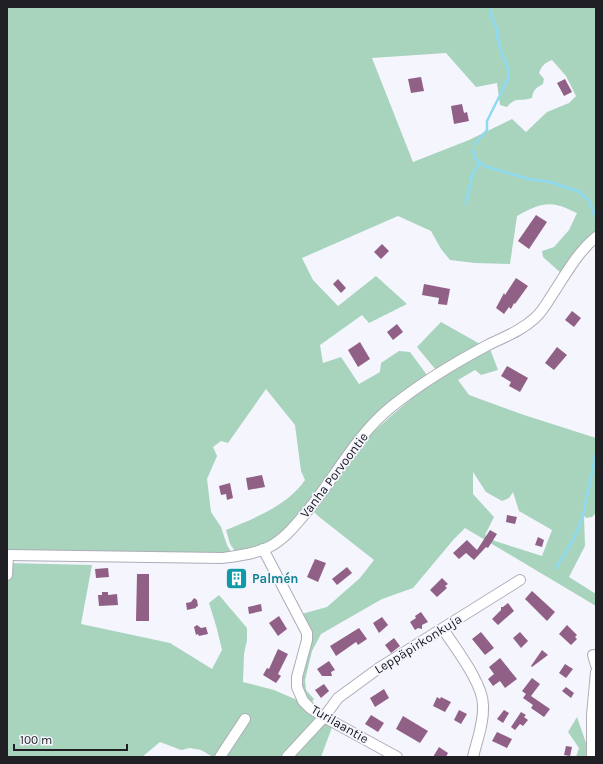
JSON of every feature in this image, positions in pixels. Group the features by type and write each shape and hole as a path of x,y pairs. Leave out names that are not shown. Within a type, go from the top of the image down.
{"street":[{"name":"Vanha Porvoontie","path":"8,555 222,558 237,556 269,547 294,527 326,487 366,431 391,407 434,376 488,345 516,332 535,318 547,304 574,260 596,237"},
{"name":"Turilaantie","path":"263,549 307,633 308,640 297,678 297,687 303,701 310,708 397,757"},
{"path":"7,575 8,555"},
{"name":"Leppäpirkonkuja","path":"287,757 338,698 379,668 520,580"},
{"path":"443,629 481,691 483,716 473,757"},
{"path":"593,655 596,665"},
{"path":"592,757 592,714 596,672"},
{"path":"220,757 245,719"}],"green space":[{"path":"7,7 596,7 596,232 562,274 543,257 542,251 554,247 569,230 577,213 561,206 551,204 535,207 517,216 510,264 475,263 450,260 441,249 431,231 398,216 302,258 313,280 338,306 376,276 407,304 369,323 362,315 320,345 323,363 341,357 359,384 380,372 381,363 399,351 410,352 427,375 385,406 308,506 277,537 256,547 235,551 230,544 226,530 259,516 280,504 298,489 305,480 301,471 295,425 266,389 228,443 221,441 213,447 217,456 207,479 211,512 221,527 231,552 7,550","holes":["446,53 476,87 497,83 500,105 507,107 516,100 532,98 535,90 543,84 544,79 539,73 541,68 552,60 566,76 576,96 569,103 547,112 526,132 512,119 469,140 413,162 372,58"]},
{"path":"441,322 480,344 436,370 417,347"},
{"path":"490,349 498,370 481,375 475,370 458,380 469,395 524,415 596,438 596,513 592,517 586,518 584,516 585,546 569,577 596,594 596,606 465,528 413,588 382,599 321,634 312,651 305,680 306,690 314,699 309,707 334,722 321,757 213,757 201,750 190,748 181,750 160,742 142,757 7,757 7,563 92,565 81,624 170,643 212,669 222,650 209,603 219,595 247,628 243,682 274,690 297,700 307,640 298,615 327,607 360,578 374,560 314,512 370,435 425,387","holes":["473,472 486,492 502,501 509,498 513,492 519,511 552,530 542,556 495,541 485,535 494,517 473,494"]},
{"path":"577,717 586,743 593,736 596,757 576,757 579,748 568,732"}],"building":[{"path":"421,77 424,91 411,93 408,79"},
{"path":"565,79 572,92 564,96 557,83"},
{"path":"462,104 464,113 467,112 469,121 454,124 451,106"},
{"path":"536,215 547,222 529,249 518,241"},
{"path":"382,244 389,251 381,259 374,252"},
{"path":"516,278 528,286 511,309 509,307 504,314 496,308 504,293 505,295"},
{"path":"338,279 346,288 341,293 333,284"},
{"path":"424,284 450,289 447,305 438,304 439,298 422,295"},
{"path":"572,311 581,318 574,327 565,320"},
{"path":"397,324 403,332 393,340 387,332"},
{"path":"360,342 370,359 358,367 348,350"},
{"path":"557,347 567,355 554,370 545,363"},
{"path":"507,366 528,378 520,392 509,386 511,382 501,376"},
{"path":"262,475 265,487 248,490 246,478"},
{"path":"230,483 233,498 227,500 226,494 221,495 219,486"},
{"path":"507,515 517,517 515,524 506,522"},
{"path":"490,530 497,534 488,548 486,547 474,560 466,553 459,559 453,553 467,540 477,550"},
{"path":"538,537 544,540 542,547 535,545"},
{"path":"315,559 326,563 318,582 307,577"},
{"path":"347,567 352,573 337,585 332,579"},
{"path":"108,568 109,577 96,578 95,569"},
{"name":"Palmén","path":"241,573 243,581 240,582 241,587 235,588 230,575"},
{"path":"137,574 149,574 149,621 136,621"},
{"path":"442,578 448,584 445,586 447,588 437,597 430,590"},
{"path":"532,591 555,612 547,621 525,599"},
{"path":"102,592 108,592 108,595 117,594 118,605 99,606 98,595 102,595"},
{"path":"194,598 197,600 198,606 187,610 186,603 191,602"},
{"path":"508,603 514,611 498,625 492,619 501,610 501,607"},
{"path":"261,604 262,611 249,614 248,607"},
{"path":"421,612 428,622 422,625 422,629 418,628 415,630 410,622"},
{"path":"279,616 287,629 278,636 269,623"},
{"path":"382,617 388,625 379,633 373,623"},
{"path":"197,625 201,628 206,627 208,634 199,636 198,634 196,635 194,627"},
{"path":"567,625 577,635 575,637 577,639 571,645 559,634"},
{"path":"359,628 367,639 358,645 356,642 336,656 330,646"},
{"path":"481,632 494,648 485,655 472,639"},
{"path":"520,632 528,641 521,648 513,638"},
{"path":"394,638 400,646 391,653 385,645"},
{"path":"278,649 288,654 278,674 281,676 276,683 263,675 267,668 269,669"},
{"path":"542,650 548,655 532,667 531,666"},
{"path":"500,658 517,679 505,688 500,681 493,686 488,679 494,674 489,667"},
{"path":"329,661 335,670 331,672 332,676 322,676 317,669"},
{"path":"565,664 573,669 566,678 559,673"},
{"path":"532,678 540,684 531,696 550,709 544,717 531,708 533,705 523,698 526,694 522,691"},
{"path":"324,684 329,691 321,698 315,690"},
{"path":"566,687 574,693 571,698 562,691"},
{"path":"384,689 389,698 375,707 370,698"},
{"path":"437,697 440,699 441,697 451,702 445,712 433,706"},
{"path":"459,710 467,714 461,724 454,720"},
{"path":"504,710 509,713 503,723 497,719"},
{"path":"521,712 526,715 524,717 528,720 523,726 520,724 515,730 511,727"},
{"path":"371,715 384,723 378,732 365,724"},
{"path":"403,716 428,731 420,743 396,729"},
{"path":"497,732 512,739 507,748 492,741"},
{"path":"566,746 572,747 570,756 564,755"},
{"path":"439,747 448,753 446,757 433,757"}],"waterway":[{"path":"474,145 487,130 487,121 506,83 509,73 499,46 499,41 497,39 498,32 490,7"},
{"path":"473,150 475,158 484,166 529,179 550,182 580,192 588,200 596,217"},
{"path":"466,204 472,175 479,163"},
{"path":"556,568 573,540 582,519 596,454"}],"place":[{"name":"Palmén","path":"236,578"}]}
